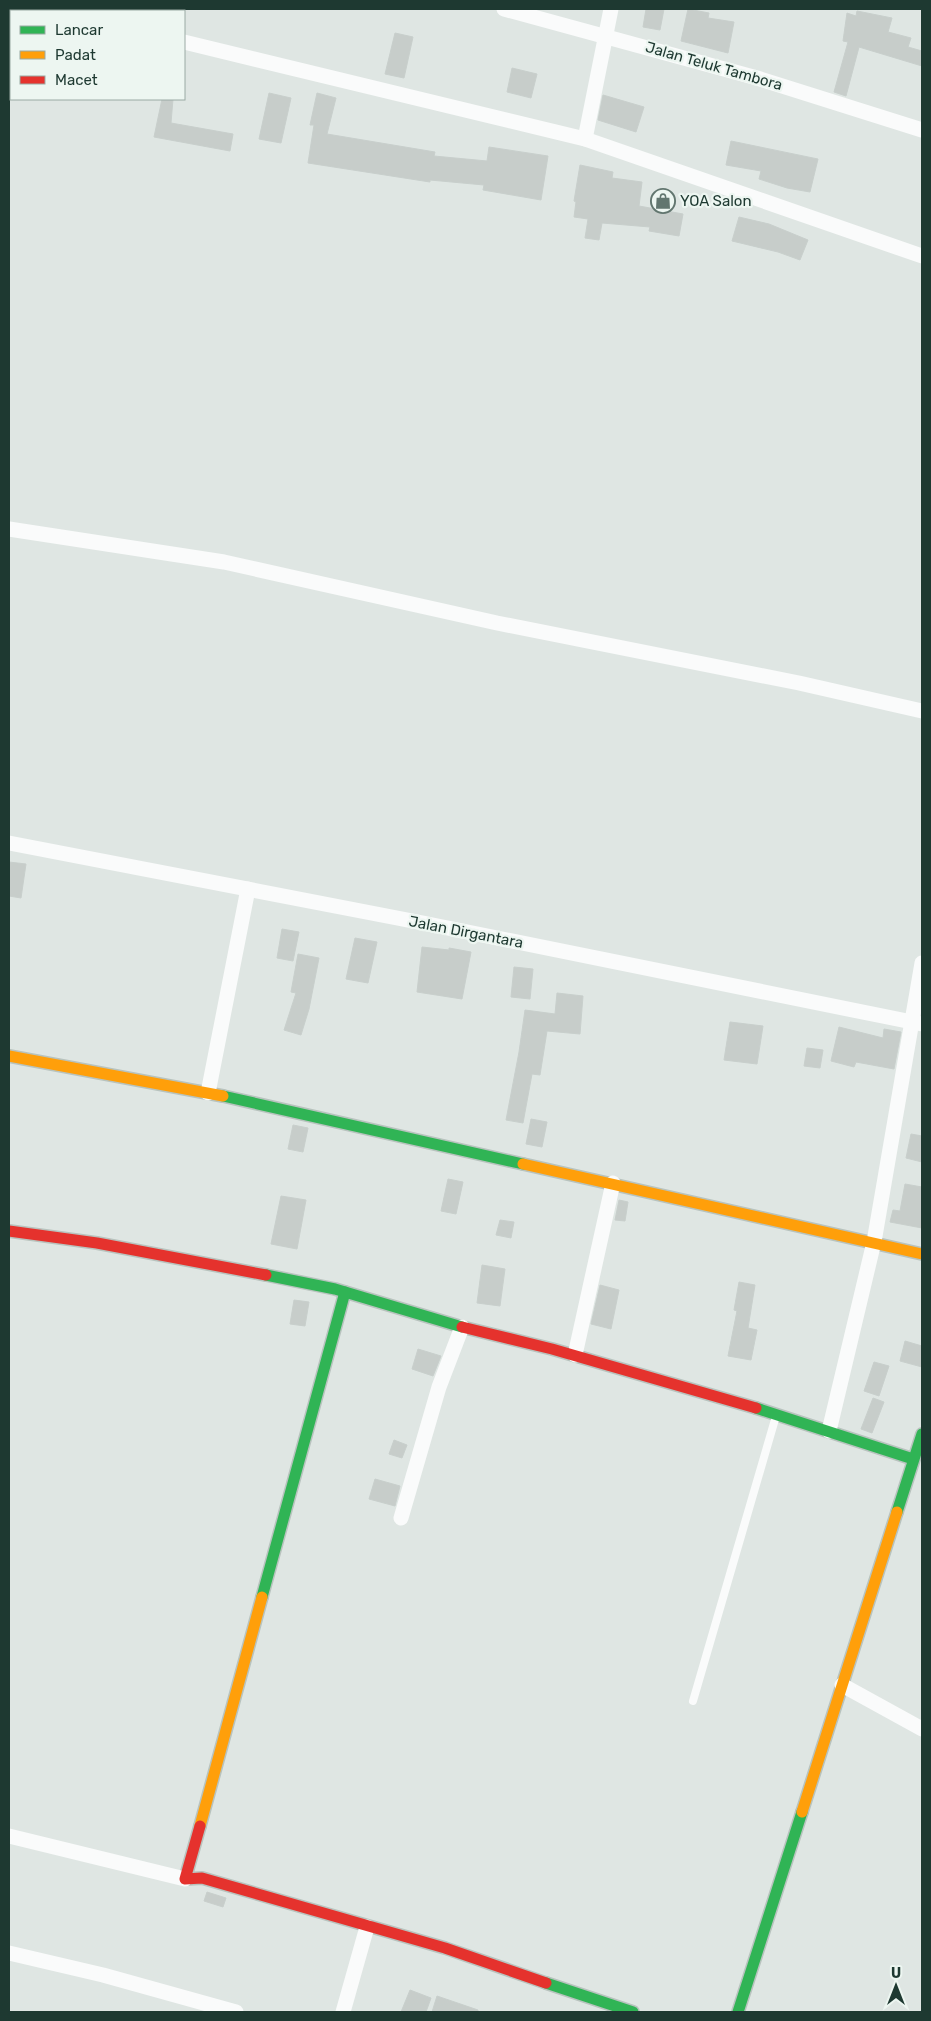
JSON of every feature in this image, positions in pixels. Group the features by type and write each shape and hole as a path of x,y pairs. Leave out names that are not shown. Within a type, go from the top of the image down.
{"street":[{"name":"Jalan Teluk Tambora","path":"504,9 757,78 922,130"},
{"path":"585,139 612,9"},
{"path":"185,42 585,139 922,256"},
{"path":"9,529 224,562 497,623 799,683 922,711"},
{"name":"Jalan Dirgantara","path":"9,842 917,1023"},
{"path":"208,1094 248,889"},
{"path":"829,1431 874,1242 917,1023 922,963"},
{"path":"9,1056 208,1094 613,1183 922,1254"},
{"path":"575,1355 613,1183"},
{"path":"9,1231 97,1243 205,1262 345,1292 462,1327 575,1355 776,1414 913,1459"},
{"path":"185,1879 345,1292"},
{"path":"402,1518 439,1387 462,1327"},
{"path":"738,2012 922,1434"},
{"path":"842,1685 922,1729"},
{"path":"9,1836 185,1879 202,1878 445,1948 633,2012"},
{"path":"343,2012 367,1927"},
{"path":"9,1953 103,1975 236,2012"}],"lane":[{"path":"693,1701 776,1414"}],"building":[{"path":"646,9 664,9 660,30 643,27"},
{"path":"688,9 709,13 708,18 734,22 728,53 681,41"},
{"path":"857,11 892,18 888,32 911,38 908,47 922,51 922,66 859,47 846,96 834,92 848,42 843,41 847,13 856,16"},
{"path":"395,33 413,37 404,78 385,74"},
{"path":"512,68 537,74 531,98 507,92"},
{"path":"269,93 291,98 281,143 259,139"},
{"path":"317,93 336,98 327,134 435,152 434,156 487,161 489,147 548,156 541,200 483,190 484,185 430,180 430,182 308,163 314,125 310,125"},
{"path":"603,95 644,107 636,132 598,120"},
{"path":"162,100 173,100 171,123 233,134 230,151 154,137"},
{"path":"731,141 818,159 810,192 787,188 759,179 761,171 726,165"},
{"path":"580,165 613,172 612,178 642,182 639,206 683,214 679,236 649,231 650,227 602,223 599,240 585,238 588,219 574,217 576,202 574,201"},
{"path":"739,217 769,224 808,240 800,260 778,252 732,241"},
{"path":"9,862 26,864 21,898 9,896"},
{"path":"282,929 299,932 293,961 277,958"},
{"path":"355,938 377,942 368,983 346,979"},
{"path":"422,947 449,950 449,948 471,952 462,999 417,992"},
{"path":"298,954 319,958 309,1009 301,1035 284,1030 296,993 291,992"},
{"path":"514,967 533,969 530,999 511,997"},
{"path":"557,993 583,996 580,1034 547,1031 540,1075 532,1074 523,1123 506,1120 525,1010 555,1014"},
{"path":"730,1022 763,1026 757,1064 724,1060"},
{"path":"839,1027 883,1038 884,1029 901,1032 894,1069 856,1062 854,1067 831,1061"},
{"path":"807,1048 823,1050 820,1068 804,1066"},
{"path":"531,1119 547,1122 542,1147 526,1144"},
{"path":"293,1125 308,1128 303,1152 288,1149"},
{"path":"911,1134 922,1136 922,1162 906,1158"},
{"path":"448,1179 463,1182 456,1214 441,1211"},
{"path":"905,1184 922,1187 922,1228 890,1222 893,1210 900,1211"},
{"path":"281,1196 306,1200 297,1249 271,1244"},
{"path":"619,1200 628,1202 625,1221 615,1220"},
{"path":"500,1220 514,1222 511,1238 496,1235"},
{"path":"482,1265 505,1269 500,1306 477,1303"},
{"path":"739,1282 755,1285 748,1328 757,1330 751,1360 728,1356 737,1311 734,1310"},
{"path":"600,1285 619,1290 611,1329 591,1324"},
{"path":"294,1300 309,1302 305,1326 290,1324"},
{"path":"905,1341 922,1346 922,1367 900,1361"},
{"path":"418,1349 441,1356 433,1376 412,1369"},
{"path":"874,1362 889,1366 879,1396 864,1391"},
{"path":"873,1398 884,1402 872,1433 861,1429"},
{"path":"394,1440 407,1445 402,1458 389,1454"},
{"path":"375,1479 400,1486 395,1506 369,1499"},
{"path":"207,1892 226,1898 223,1907 204,1901"},
{"path":"410,1990 431,1998 426,2012 401,2012"},
{"path":"437,1996 478,2010 478,2012 432,2012"}],"traffic: fast":[{"path":"223,1096 523,1164"},
{"path":"266,1275 335,1289 462,1327"},
{"path":"262,1597 345,1292"},
{"path":"756,1408 913,1459"},
{"path":"897,1512 922,1434"},
{"path":"738,2012 802,1812"},
{"path":"546,1983 633,2012"}],"traffic: slow":[{"path":"9,1056 223,1096"},
{"path":"523,1164 922,1254"},
{"path":"802,1812 897,1512"},
{"path":"200,1826 262,1597"}],"traffic: jam":[{"path":"9,1231 97,1243 266,1275"},
{"path":"462,1327 552,1349 756,1408"},
{"path":"200,1826 185,1879 202,1878 445,1948 546,1983"}],"place":[{"name":"YOA Salon","path":"663,201"}]}
